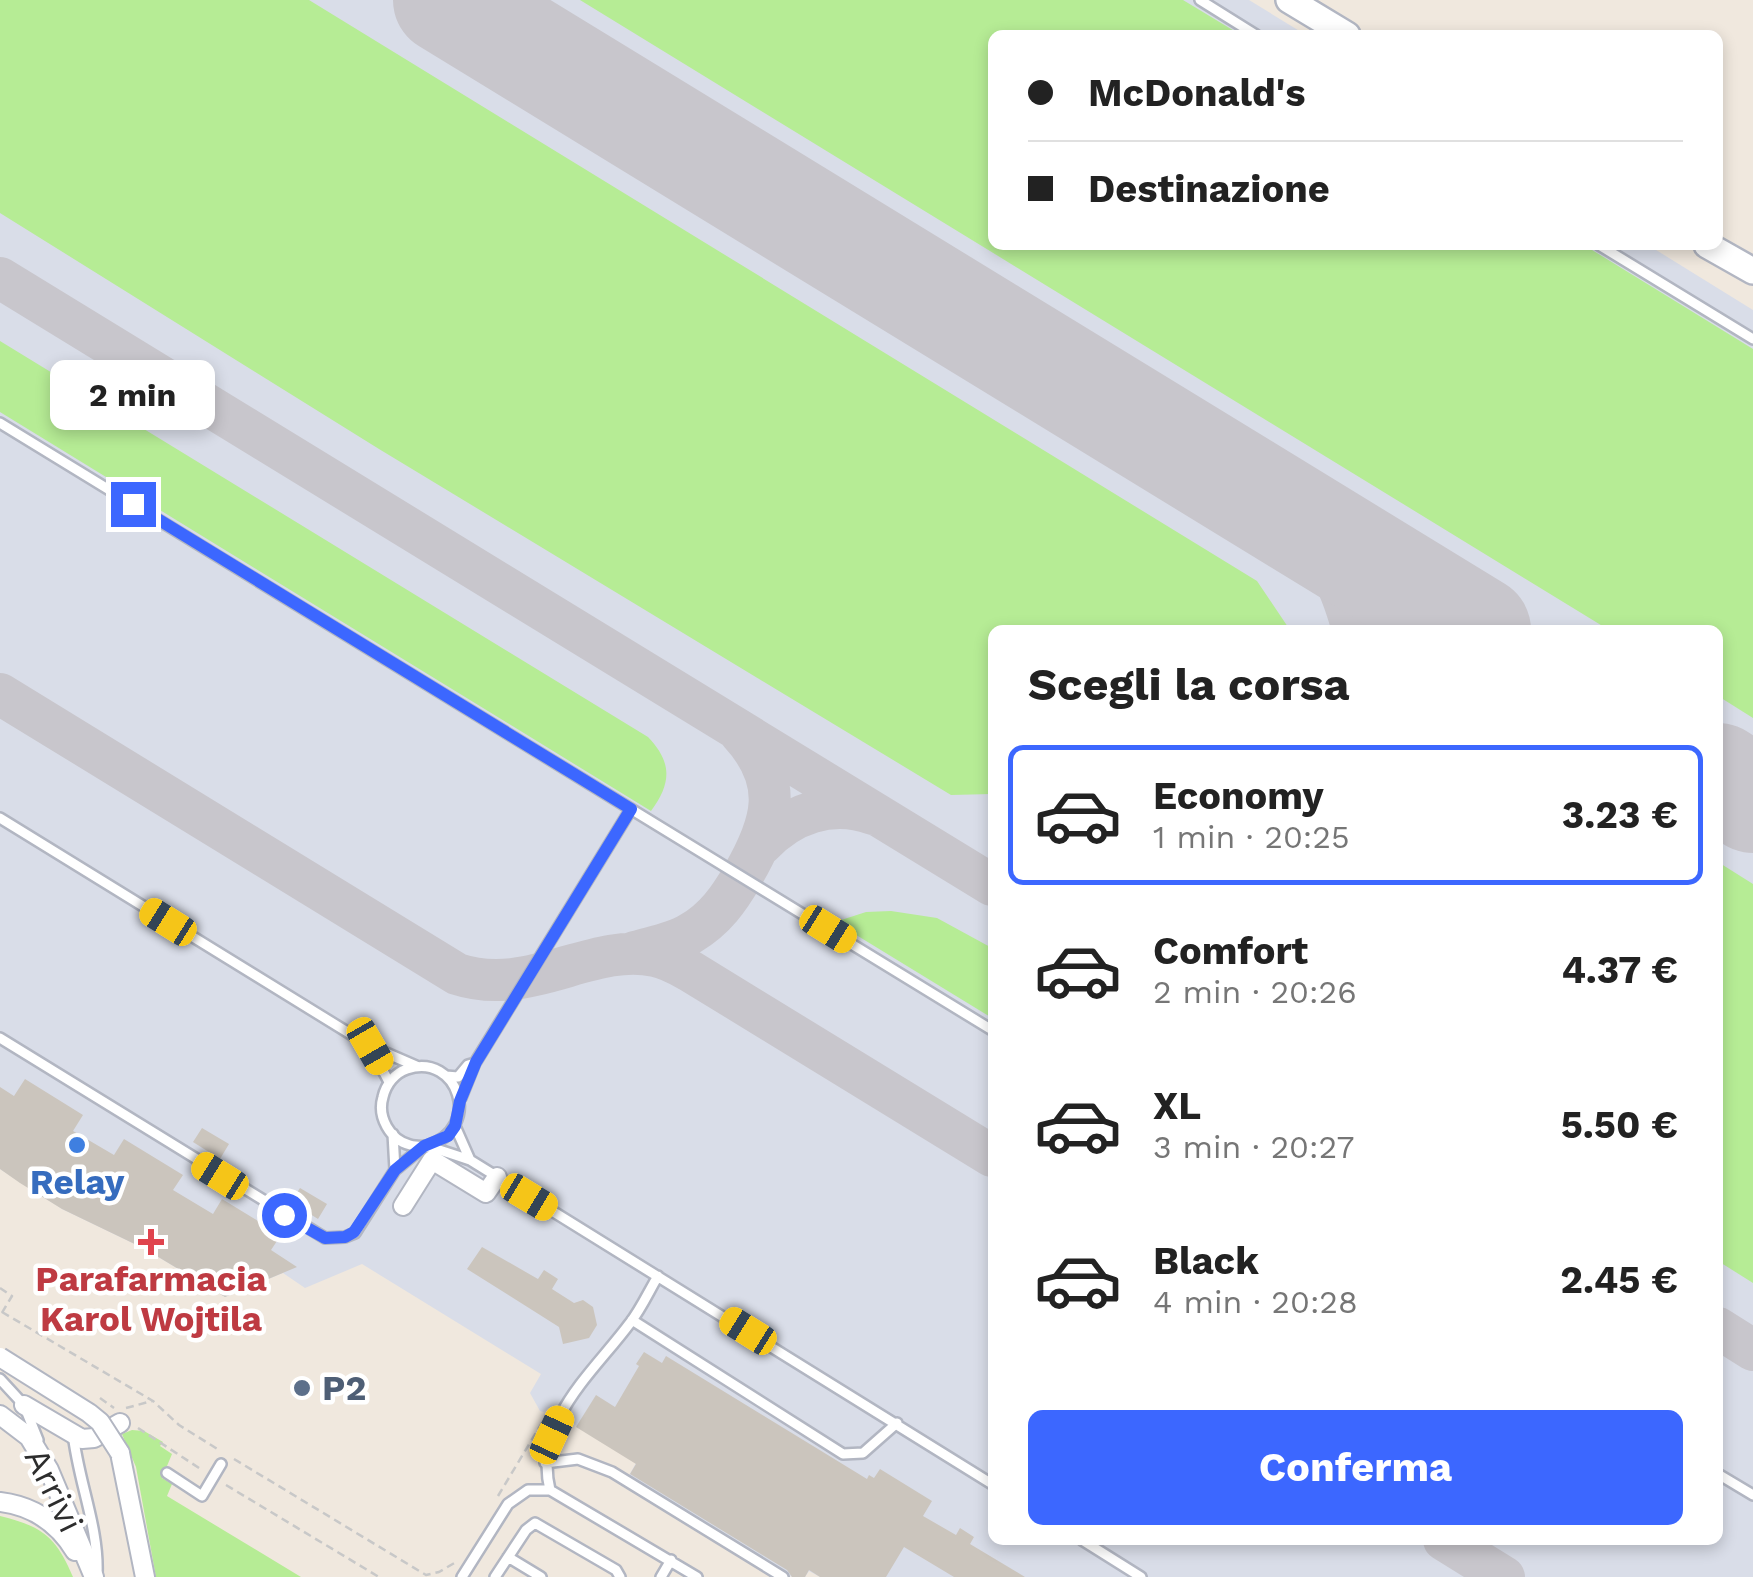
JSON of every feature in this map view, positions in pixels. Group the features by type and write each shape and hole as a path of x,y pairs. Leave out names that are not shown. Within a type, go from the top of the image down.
{"street":[{"path":"1288,0 1339,30"},
{"path":"1716,250 1753,271"},
{"path":"403,1206 432,1160 486,1193 497,1178"},
{"path":"0,1357 89,1412 112,1437 127,1476 145,1577"},
{"path":"19,1399 82,1439 94,1438 127,1417"},
{"name":"Arrivi","path":"0,1416 29,1437 50,1470 94,1577"},
{"path":"0,1502 48,1519 66,1536 94,1577"}],"lane":[{"path":"1200,0 1248,30"},
{"path":"1607,250 1753,339"},
{"path":"0,422 988,1028"},
{"path":"470,1160 455,1126 460,1101 476,1062 631,809"},
{"path":"0,818 370,1046 418,1067"},
{"path":"0,1038 325,1238 345,1237 362,1225 395,1170 425,1146"},
{"path":"370,1046 389,1082"},
{"path":"395,1170 392,1134 381,1103 389,1082 407,1069 418,1067 458,1077 476,1062"},
{"path":"446,1076 460,1101"},
{"path":"392,1134 412,1146 425,1146 438,1142 455,1126"},
{"path":"425,1146 470,1160 988,1481"},
{"path":"550,1490 545,1463 552,1435 578,1386 632,1320 658,1276"},
{"path":"632,1320 843,1454 863,1454 898,1423"},
{"path":"0,1379 19,1399 50,1470"},
{"path":"0,1388 19,1399"},
{"path":"73,1432 76,1465 98,1548 94,1577"},
{"path":"545,1463 578,1459 612,1472 784,1577"},
{"path":"167,1473 202,1496 220,1464"},
{"path":"1723,1477 1753,1496"},
{"path":"462,1577 508,1504 528,1490 550,1490 697,1577"},
{"path":"495,1577 526,1530 535,1523 616,1570 620,1577"},
{"path":"1090,1545 1141,1577"},
{"path":"508,1557 541,1577"},
{"path":"661,1577 671,1560"}],"path":[{"path":"0,1288 12,1296 1,1314 153,1401 179,1426 220,1451"},
{"path":"94,1394 141,1432 379,1577"},
{"path":"127,1417 153,1401"},
{"path":"494,1502 550,1410"},
{"path":"234,1459 426,1577"}],"shaded area":[{"path":"0,0 1249,0 1298,30 988,30 988,250 1656,250 1753,310 1753,1577 820,1577 809,1571 805,1577 792,1577 628,1477 636,1463 548,1408 540,1411 530,1393 541,1374 362,1264 305,1288 283,1273 225,1297 145,1249 62,1209 0,1169"}],"green space":[{"path":"0,0 309,0 1257,581 1287,625 988,625 988,794 951,795 379,449 0,213"},
{"path":"580,0 1183,0 1233,30 988,30 988,250"},
{"path":"988,250 1592,250 1753,349 1753,718 1723,699 1723,625 1601,625"},
{"path":"0,341 648,737 662,756 666,774 662,792 651,811 0,412"},
{"path":"1723,865 1753,884 1753,1283 1723,1264"},
{"path":"891,911 937,918 988,946 988,1016 835,922 866,912"},
{"path":"144,1431 163,1442 160,1446 172,1454 162,1478 172,1484 167,1496 301,1577 156,1577 136,1467 122,1434"},
{"path":"0,1516 45,1535 60,1552 73,1577 0,1577"}],"building":[{"path":"25,1079 83,1115 73,1131 114,1155 124,1139 183,1175 173,1190 213,1214 222,1199 281,1235 271,1250 297,1267 225,1297 145,1249 62,1209 20,1183 0,1169 0,1087 14,1096"},
{"path":"202,1128 229,1144 220,1159 193,1142"},
{"path":"300,1188 327,1204 318,1219 291,1202"},
{"path":"482,1247 538,1279 544,1270 558,1279 552,1289 574,1303 583,1300 593,1307 597,1325 589,1338 563,1344 559,1327 467,1269"},
{"path":"644,1352 662,1363 666,1356 867,1479 869,1475 874,1478 880,1469 932,1501 923,1516 956,1535 960,1528 974,1537 970,1544 1025,1577 954,1577 904,1547 886,1577 820,1577 809,1570 805,1577 792,1577 787,1570 630,1474 636,1464 576,1427 596,1395 615,1407"}],"taxiway":[{"path":"0,278 988,883"},
{"path":"1280,509 1327,564 1351,625"},
{"path":"1377,625 1391,614 1411,609 1455,617"},
{"path":"0,694 457,974 484,980 510,979 607,956 664,958 988,1154"},
{"path":"632,953 677,940 707,921 738,884 762,838 770,803 769,786 764,769 740,733"},
{"path":"761,845 785,825 812,812 842,808 873,814"},
{"path":"1723,1331 1753,1350"},
{"path":"1452,1545 1504,1577"}],"runway":[{"path":"447,0 1469,625"},
{"path":"1723,780 1753,799"}],"place":[{"name":"Relay","path":"77,1145"},
{"name":"Parafarmacia Karol Wojtila","path":"151,1242"},
{"name":"P2","path":"302,1388"}],"route":[{"path":"133,504 631,809 476,1062 460,1101 460,1114 448,1136 424,1146 395,1170 362,1225 345,1237 315,1235 284,1215"}]}
